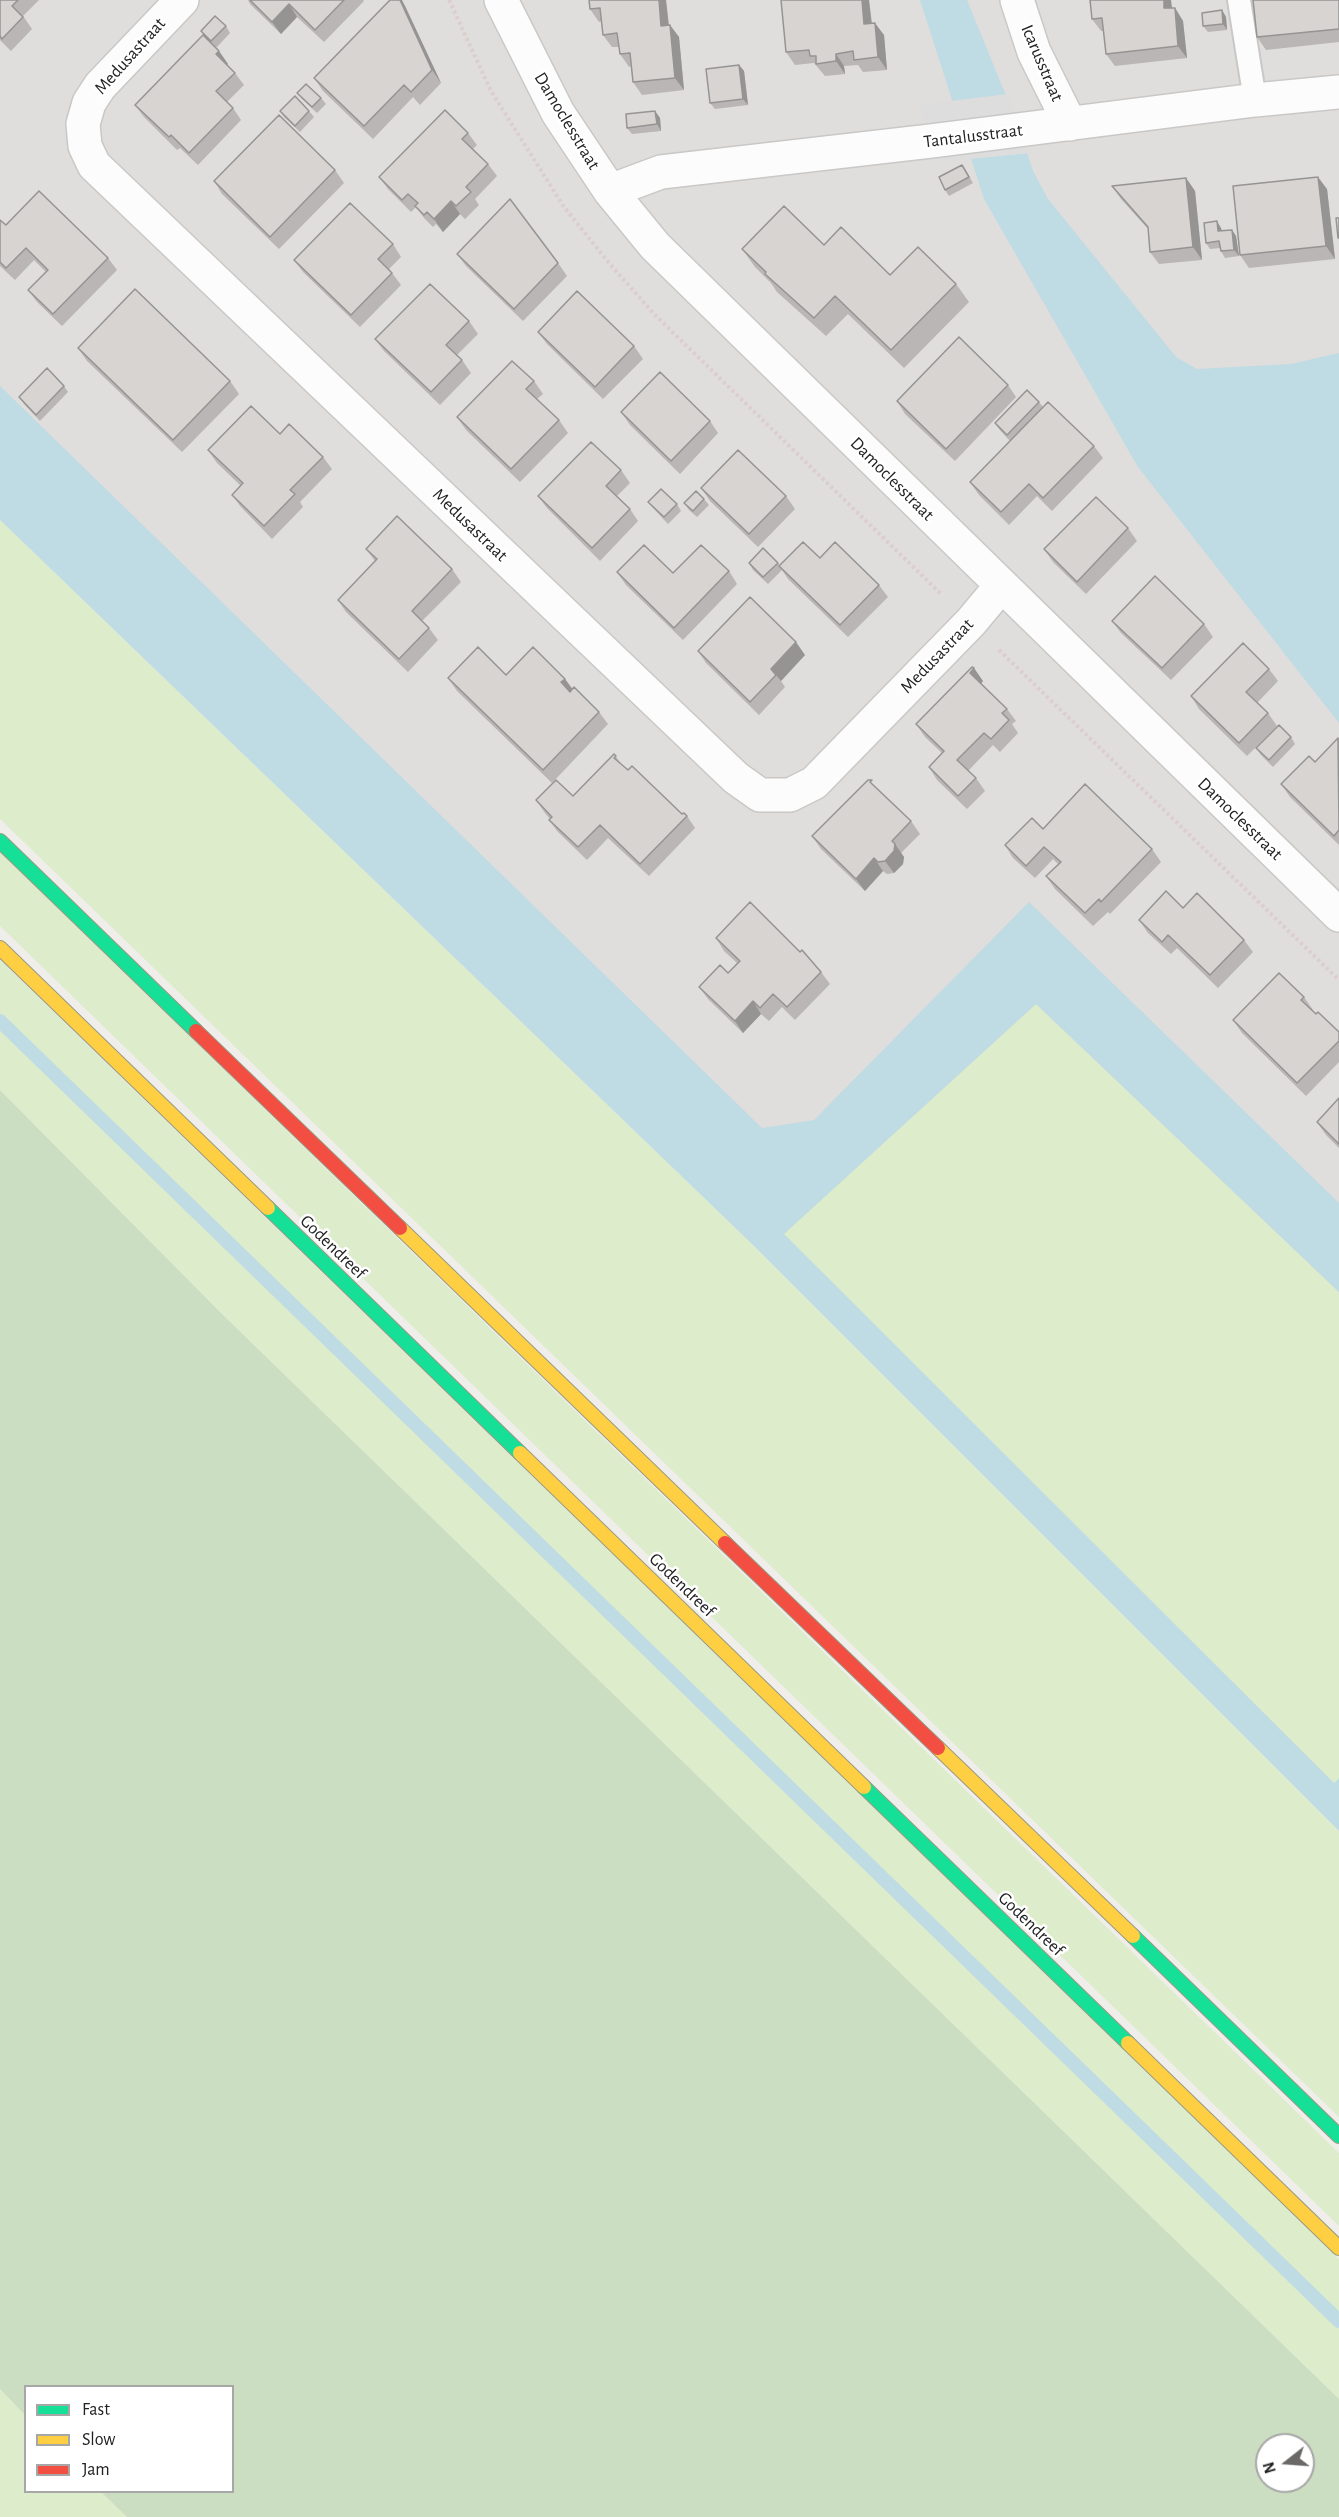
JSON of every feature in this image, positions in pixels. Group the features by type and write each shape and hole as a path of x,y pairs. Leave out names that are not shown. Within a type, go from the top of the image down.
{"main road":[{"path":"0,841 1339,2136"},
{"name":"Godendreef","path":"0,948 1339,2248"}],"street":[{"name":"Medusastraat","path":"182,0 100,86 89,103 83,124 85,146 94,165 736,778 760,795 790,795 814,783 971,622 1001,586"},
{"name":"Damoclesstraat","path":"501,0 558,113 610,190 655,246 1339,915"},
{"name":"Icarusstraat","path":"1017,0 1034,52 1070,124"},
{"name":"Tantalusstraat","path":"610,190 661,172 1255,100 1339,92"}],"lane":[{"path":"1239,0 1255,100"}],"shaded area":[{"path":"0,0 1339,0 1339,1753 0,455"}],"green space":[{"path":"0,520 753,1245 1339,1831 1339,2117 0,819"},
{"path":"0,852 1339,2153 1339,2226 0,926"},
{"path":"0,960 1339,2259 1339,2399 220,1312 0,1090"},
{"path":"1036,1004 1339,1292 1339,1778 1334,1784 783,1234"},
{"path":"0,1090 220,1312 1339,2399 1339,2517 127,2517 102,2493 234,2493 234,2385 24,2385 24,2414 0,2389"},
{"path":"0,2389 24,2414 24,2493 102,2493 127,2517 0,2517"}],"water":[{"path":"920,0 967,0 1016,120 1033,171 1048,199 1176,357 1197,369 1291,364 1339,353 1339,723 1138,467 984,199"},
{"path":"0,386 762,1128 814,1120 1029,902 1339,1203 1339,1292 1036,1004 784,1234 1334,1783 1339,1778 1339,1831 753,1245 0,520"}],"pier":[{"path":"1008,94 1031,153 940,162 918,105"}],"building":[{"path":"0,0 18,0 12,6 23,17 2,39 0,36"},
{"path":"250,0 344,0 315,30 289,4 272,22"},
{"path":"390,0 400,0 432,70 411,92 404,85 364,126 314,78"},
{"path":"589,0 659,0 661,26 670,25 675,78 633,82 630,53 620,54 617,33 603,35 600,8 590,9"},
{"path":"781,0 862,0 864,24 875,23 878,57 854,60 853,51 836,54 836,61 816,64 816,56 810,56 809,50 786,52"},
{"path":"1090,0 1164,0 1164,8 1175,8 1178,46 1106,54 1102,18 1092,19"},
{"path":"1253,0 1339,0 1339,29 1257,37"},
{"path":"1222,10 1223,24 1203,26 1202,13"},
{"path":"215,16 226,26 211,41 201,31"},
{"path":"203,35 219,51 216,54 235,73 216,91 233,108 189,153 135,105"},
{"path":"739,65 743,99 710,103 706,69"},
{"path":"306,84 321,98 312,107 297,93"},
{"path":"295,96 309,111 295,126 280,111"},
{"path":"445,110 468,133 462,139 488,164 466,187 471,192 456,206 451,201 434,219 427,212 424,215 415,206 418,203 408,194 402,200 379,177"},
{"path":"655,111 657,124 627,128 626,114"},
{"path":"279,115 335,170 270,237 214,181"},
{"path":"962,165 969,177 945,190 939,177"},
{"path":"1318,177 1326,246 1240,255 1233,186"},
{"path":"1186,178 1193,247 1150,252 1148,227 1112,186"},
{"path":"39,191 108,258 53,314 28,290 48,270 26,248 6,268 0,262 0,220 6,225"},
{"path":"510,199 558,263 514,309 457,254"},
{"path":"350,203 393,244 378,259 392,273 351,315 294,260"},
{"path":"784,206 824,245 841,227 890,275 918,247 956,284 891,350 835,296 814,318 765,274 766,272 742,249"},
{"path":"1336,218 1339,218 1339,238 1338,238"},
{"path":"1217,221 1218,231 1232,230 1234,250 1221,251 1219,241 1206,243 1204,223"},
{"path":"430,284 469,321 446,345 462,360 431,392 375,339"},
{"path":"135,289 230,381 173,440 78,348"},
{"path":"577,291 634,346 595,387 538,332"},
{"path":"959,337 1008,385 946,449 897,401"},
{"path":"512,361 534,381 526,389 559,420 511,469 457,417"},
{"path":"47,368 64,386 36,415 19,397"},
{"path":"660,372 710,421 671,461 621,412"},
{"path":"1027,390 1039,402 1007,435 995,423"},
{"path":"1048,402 1094,446 1043,498 1029,484 1001,512 970,482"},
{"path":"251,406 280,434 289,424 323,457 290,490 295,494 264,526 232,495 243,483 208,450"},
{"path":"591,442 621,470 606,486 630,509 592,548 538,496"},
{"path":"738,450 786,496 749,534 701,488"},
{"path":"661,489 677,504 664,517 648,502"},
{"path":"696,491 704,499 693,511 684,503"},
{"path":"1096,497 1128,528 1077,582 1044,549"},
{"path":"397,516 452,569 412,611 429,628 399,659 338,600 377,559 366,549"},
{"path":"803,542 820,558 835,542 879,585 840,625 779,566"},
{"path":"644,545 673,573 701,545 729,571 674,628 617,572"},
{"path":"763,548 778,563 763,577 749,563"},
{"path":"1155,576 1204,624 1162,668 1112,621"},
{"path":"750,597 796,642 771,669 776,675 750,702 698,651"},
{"path":"1243,643 1269,669 1246,692 1268,713 1239,743 1191,696"},
{"path":"478,647 506,675 533,647 565,679 561,682 570,692 574,687 599,712 543,770 448,678"},
{"path":"972,667 974,668 970,673 1007,709 1002,713 1009,720 991,739 984,733 957,760 976,778 958,796 929,767 944,751 916,724"},
{"path":"1279,725 1291,737 1269,760 1256,748"},
{"path":"1338,738 1339,830 1334,836 1281,784 1309,756 1315,762"},
{"path":"614,754 616,756 614,758 628,770 632,766 682,814 687,816 640,864 600,825 578,847 549,820 552,817 536,800 556,780 573,796"},
{"path":"868,780 872,780 870,782 911,821 892,841 895,844 894,851 885,861 878,862 874,858 856,879 812,836"},
{"path":"1085,784 1152,849 1101,902 1099,899 1085,913 1046,876 1061,862 1044,847 1026,866 1005,845 1032,818 1043,829"},
{"path":"1166,891 1183,908 1197,893 1244,940 1210,975 1168,935 1162,942 1139,920"},
{"path":"750,902 800,952 802,950 821,972 787,1007 773,994 760,1008 753,1001 735,1021 699,987 720,965 728,973 740,961 716,938"},
{"path":"1279,973 1304,997 1301,1000 1339,1032 1339,1041 1297,1083 1233,1020"},
{"path":"1339,1098 1339,1144 1317,1122"}],"waterway":[{"path":"0,1021 1339,2321"}],"traffic: fast":[{"path":"0,841 196,1031"},
{"path":"268,1208 520,1453"},
{"path":"864,1787 1128,2043"},
{"path":"1133,1936 1339,2136"}],"traffic: slow":[{"path":"0,948 268,1208"},
{"path":"400,1228 725,1543"},
{"path":"520,1453 864,1787"},
{"path":"938,1748 1133,1936"},
{"path":"1128,2043 1339,2248"}],"traffic: jam":[{"path":"196,1031 400,1228"},
{"path":"725,1543 938,1748"}]}
